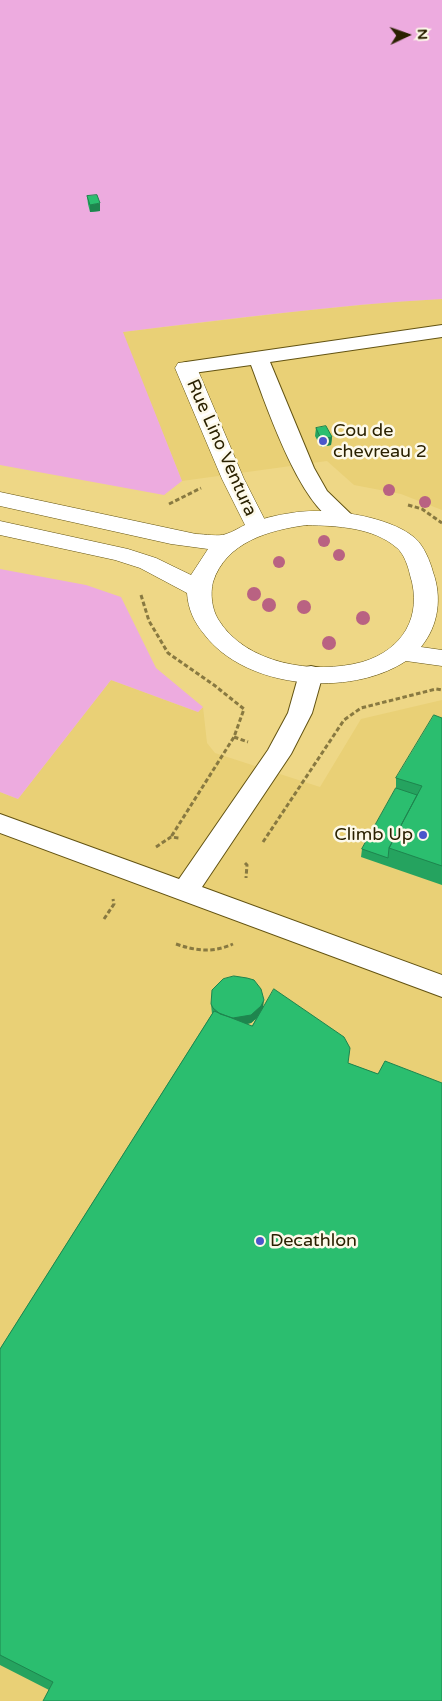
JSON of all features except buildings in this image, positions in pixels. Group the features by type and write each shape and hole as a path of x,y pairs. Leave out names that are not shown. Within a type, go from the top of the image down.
{"street":[{"name":"Rue Lino Ventura","path":"186,368 233,479 257,528"},
{"path":"0,499 68,512 171,537 196,541 230,542"},
{"path":"300,519 346,520 384,531 401,540 424,558 436,575 440,584 442,602 437,621 425,638 407,653 386,664 363,671 311,674 286,671 262,664 229,645 217,635 206,620 200,605 199,589 206,567 216,554 230,542 257,528 281,521 300,519"},
{"path":"0,528 120,554 148,563 199,589"},
{"path":"407,653 442,658"}],"lane":[{"path":"186,368 442,331"},
{"path":"258,358 307,475 318,495 346,520"},
{"path":"184,892 278,754 300,713 311,674"},
{"path":"0,823 442,986"}],"path":[{"path":"139,589 149,621 168,653 214,685 244,709 234,737 171,837 150,849"},
{"path":"258,850 344,720 352,713 361,708 436,689 442,690"},
{"path":"171,837 185,840"},
{"path":"247,865 252,857"},
{"path":"176,944 193,951 221,950 234,944 237,939"}],"shaded area":[{"path":"0,0 442,0 442,299 242,317 123,332 182,481 164,495 0,465"},
{"path":"442,299 442,510 401,494 354,485 327,461 182,481 122,332 301,311"},
{"path":"0,569 86,585 121,597 156,668 203,707 198,712 111,680 18,799 0,792"},
{"path":"111,680 198,712 203,707 207,743 215,753 320,787 361,719 442,700 442,1701 0,1701 0,792 18,799"}],"place":[{"name":"Cou de chevreau 2","path":"323,441"},
{"name":"Climb Up","path":"423,835"},
{"name":"Decathlon","path":"260,1241"}]}
